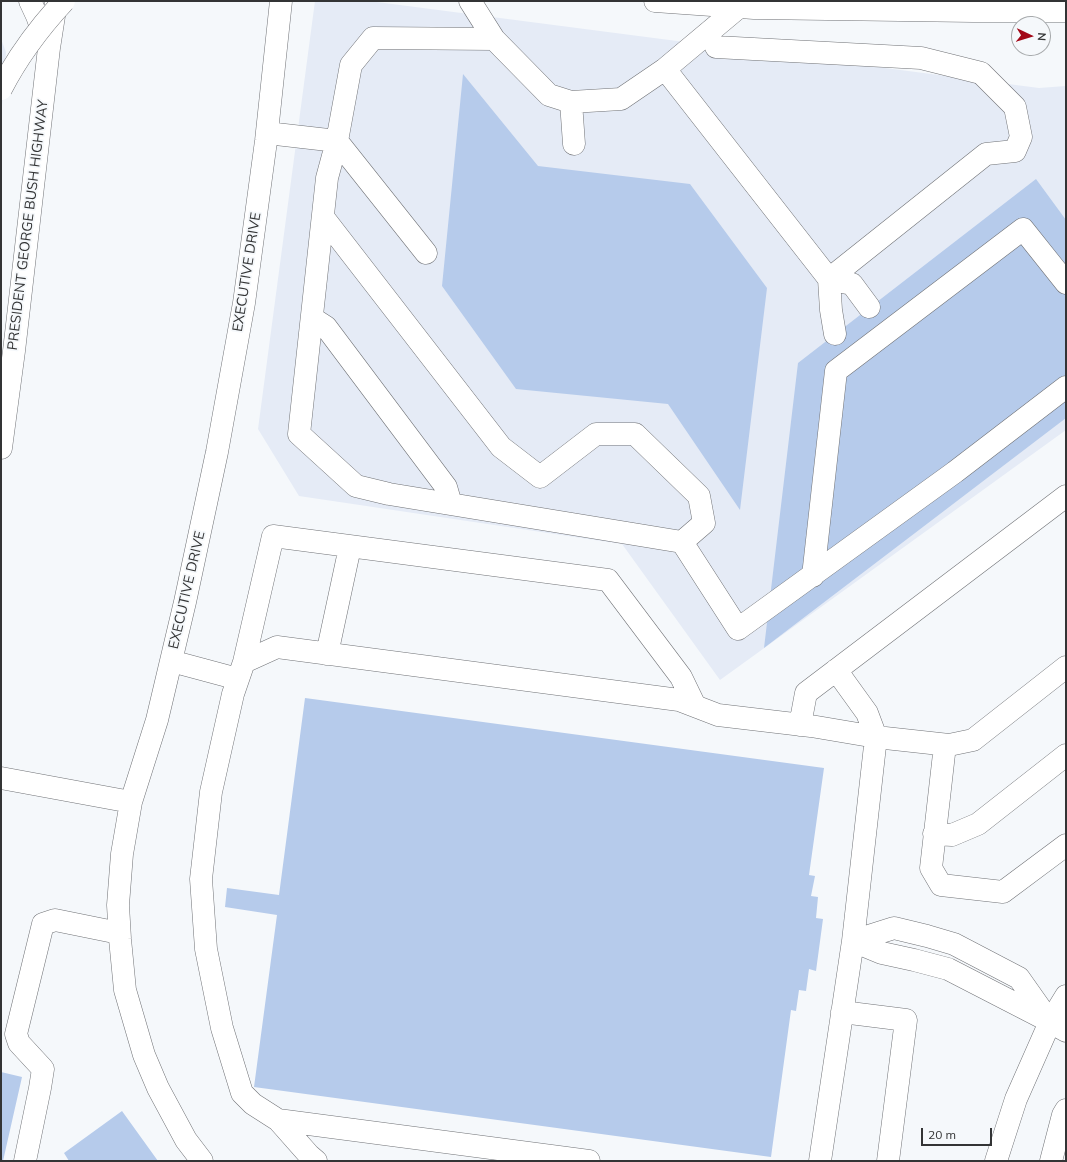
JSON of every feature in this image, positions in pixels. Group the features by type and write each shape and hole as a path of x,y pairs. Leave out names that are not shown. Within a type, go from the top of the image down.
{"main road":[{"path":"30,1 49,48"},
{"name":"PRESIDENT GEORGE BUSH HIGHWAY","path":"1,448 7,351 49,48 57,1"},
{"path":"1,88 24,48 44,22 64,1"},
{"name":"EXECUTIVE DRIVE","path":"202,1161 186,1140 158,1088 144,1056 125,990 119,933 118,905 122,854 131,802 156,720 185,602 217,452 244,303 267,133 281,1"},
{"path":"470,1 494,38 549,95 571,102 620,99 665,69 739,7"},
{"path":"655,1 739,7 1066,11"},
{"path":"494,38 373,38 350,65 336,141 327,178 299,434 356,486 390,494 682,542 738,629 956,472 1066,387"},
{"path":"716,47 921,58 981,72 1015,107 1021,137 1014,151 986,154 829,280"},
{"path":"665,69 829,280 831,310 835,334"},
{"path":"571,102 574,144"},
{"path":"267,133 336,141 426,253"},
{"path":"323,218 501,447 540,477 596,434 635,434 699,496 704,523 682,542"},
{"path":"813,576 836,371 1023,229 1066,283"},
{"path":"829,280 852,284 869,308"},
{"path":"312,318 326,327 340,345 446,487 451,504"},
{"path":"800,725 806,693 1066,496"},
{"path":"316,1161 278,1120 253,1104 242,1092 222,1028 206,948 201,879 211,792 233,694 241,671 273,536 608,580 681,676 696,706"},
{"path":"327,654 350,547"},
{"path":"171,662 241,671 277,647 679,700 718,715 949,746 973,740 1066,667"},
{"path":"820,1161 853,941 876,737 867,712 836,670"},
{"path":"945,745 930,868 941,885 1002,892 1066,845"},
{"path":"934,834 952,835 978,824 1066,755"},
{"path":"1,778 131,802"},
{"path":"25,1161 43,1069 19,1043 16,1034 42,924 55,920 119,933"},
{"path":"853,941 894,928 954,944 1019,978 1058,1026"},
{"path":"996,1161 1016,1099 1058,1026 1066,996"},
{"path":"842,1012 906,1020 888,1161"},
{"path":"1050,1161 1063,1115 1066,1110"},
{"path":"278,1120 454,1152 589,1161"}],"shaded area":[{"path":"315,1 369,1 1039,88 1066,86 1066,430 720,680 622,544 299,496 258,429"},
{"path":"1,39 6,52 1,119"}],"building":[{"path":"463,74 538,166 690,184 767,288 740,510 668,404 516,389 442,286"},
{"path":"1036,179 1066,220 1066,418 764,648 798,363"},
{"path":"305,698 824,768 809,875 815,876 811,896 818,897 816,918 823,919 816,971 809,969 806,991 799,990 796,1011 791,1010 771,1157 254,1087 277,915 225,907 227,888 279,895"},
{"path":"1,1072 22,1077 3,1161 1,1161"},
{"path":"122,1111 158,1161 69,1161 64,1153"}]}
